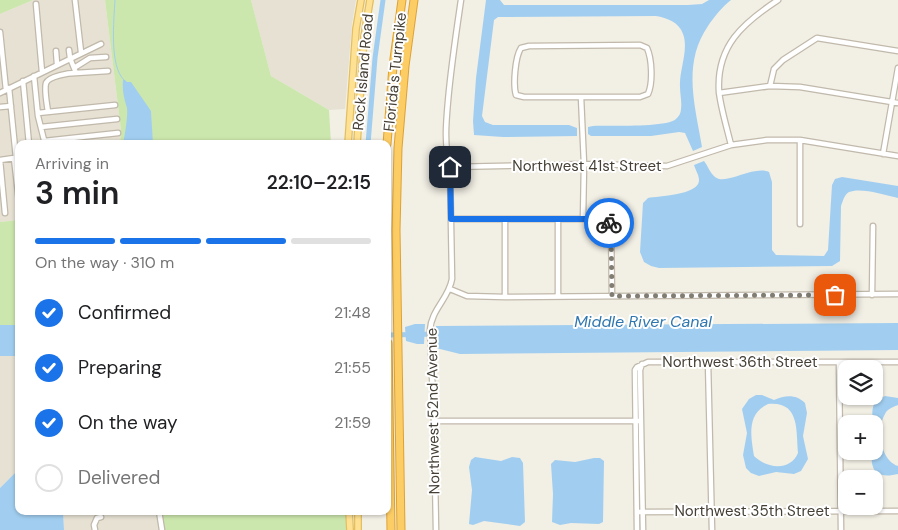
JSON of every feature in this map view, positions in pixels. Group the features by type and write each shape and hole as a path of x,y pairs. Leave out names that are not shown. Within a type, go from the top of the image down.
{"highway":[{"name":"Florida's Turnpike","path":"387,140 393,66 402,0"},
{"name":"Florida's Turnpike","path":"401,530 396,230 398,148 405,66 414,0"},
{"path":"391,515 391,530"}],"main road":[{"name":"Rock Island Road","path":"348,140 356,29 361,0"},
{"name":"Rock Island Road","path":"357,140 364,37 370,0"},
{"path":"349,515 350,530"},
{"path":"358,515 358,530"}],"street":[{"path":"75,0 81,52"},
{"path":"461,0 451,68 446,124 447,155 450,167 452,279 450,289 467,296 505,297 898,294"},
{"path":"732,145 719,93 720,67 728,44 756,14 778,0"},
{"path":"36,4 42,72"},
{"path":"0,32 15,148"},
{"path":"770,86 774,69 783,60 817,38 898,51"},
{"path":"0,93 81,52 101,44"},
{"path":"640,45 647,48 650,53 651,88 648,94 640,97 582,97 516,95 514,89 517,53 521,48 529,46 640,45"},
{"path":"69,50 76,73"},
{"path":"56,51 57,64"},
{"path":"74,68 90,58 106,58"},
{"path":"883,154 898,68"},
{"path":"48,112 46,84 48,80 66,74 108,71"},
{"path":"34,76 38,113 44,140"},
{"path":"24,81 29,140"},
{"path":"719,93 770,86 800,87 898,104"},
{"path":"582,97 583,219"},
{"path":"38,113 115,105"},
{"path":"0,107 11,106"},
{"path":"41,126 117,119"},
{"path":"61,140 118,133"},
{"name":"Northwest 41st Street","path":"450,167 584,164 666,166 732,145 767,140 800,140 898,156"},
{"path":"800,140 800,224"},
{"path":"5,213 0,160 15,158"},
{"path":"451,219 603,219 611,227 612,296"},
{"path":"505,219 505,297"},
{"path":"558,219 558,296"},
{"path":"872,294 873,226"},
{"name":"Northwest 52nd Avenue","path":"436,530 430,324 436,309 450,289"},
{"name":"Northwest 36th Street","path":"639,421 640,370 642,364 648,362 838,362"},
{"path":"708,362 712,530"},
{"name":"Northwest 36th Street","path":"883,362 898,362"},
{"path":"840,405 840,470"},
{"path":"434,421 639,421"},
{"path":"639,421 643,530"},
{"path":"637,530 639,421"},
{"name":"Northwest 35th Street","path":"637,512 838,511"},
{"name":"Northwest 35th Street","path":"883,511 898,511"},
{"path":"160,515 162,530"},
{"path":"841,515 841,530"},
{"path":"95,530 94,525 97,518 102,517"}],"shaded area":[{"path":"33,0 105,0 121,130 120,140 15,140 15,220 0,222 0,14"},
{"path":"251,0 356,0 352,24 345,109 329,110 271,76"},
{"path":"0,356 15,356 15,473 0,488"},
{"path":"63,515 160,515 162,530 64,530"}],"green space":[{"path":"0,0 33,0 0,14"},
{"path":"105,0 251,0 271,76 329,110 331,140 120,140 121,130"},
{"path":"15,220 15,325 0,325 0,222"},
{"path":"160,515 347,515 347,530 162,530"}],"water":[{"path":"486,0 500,0 504,5 688,5 702,4 709,0 731,0 718,12 708,26 700,40 695,55 693,70 694,100 702,147 693,151 685,133 679,132 651,136 591,136 588,134 588,127 661,124 676,119 680,114 680,80 685,40 679,26 668,19 656,16 498,17 494,20 482,116 485,122 493,125 569,125 577,128 577,136 503,137 474,135 476,78"},
{"path":"123,80 131,82 151,111 153,140 124,140 127,108 123,91"},
{"path":"704,161 713,175 720,179 733,178 755,171 769,172 772,182 772,250 776,255 824,256 828,250 832,185 835,179 842,177 898,186 898,198 860,190 847,193 841,206 840,261 832,266 659,268 651,266 644,262 640,252 643,203 648,198 678,194 693,189 698,185 699,180 694,165"},
{"path":"898,323 898,350 460,354 436,348 436,326"},
{"path":"425,324 424,344 406,341 405,327"},
{"path":"0,325 15,325 15,356 0,356"},
{"path":"756,395 762,395 774,400 790,396 798,398 805,403 807,413 803,436 808,459 801,471 794,474 776,472 759,476 751,473 746,468 743,455 747,433 742,409 749,399","holes":["768,404 778,404 786,407 794,419 798,453 789,463 778,466 765,463 754,456 751,434 753,420 761,408"]},
{"path":"883,397 898,398 898,405 890,408 883,418 883,415 873,415 872,412 874,405 883,405"},
{"path":"883,448 892,463 898,466 898,474 883,475 883,470 875,470 872,461 883,460"},
{"path":"475,457 501,461 512,457 520,458 523,463 525,522 520,526 484,521 473,525 469,524 472,490 469,467 471,460"},
{"path":"600,458 604,461 603,522 599,524 571,523 560,525 552,522 551,464 555,460 575,462"},
{"path":"15,473 15,515 63,515 64,530 0,530 0,488"}],"waterway":[{"path":"115,0 114,54 119,73 124,80"},
{"path":"368,140 375,58 383,0"},
{"name":"Middle River Canal","path":"391,335 439,334"}],"way so far":[{"path":"609,223 611,227 612,296 835,295"}],"route":[{"path":"450,167 451,219 603,219 609,223"}]}
